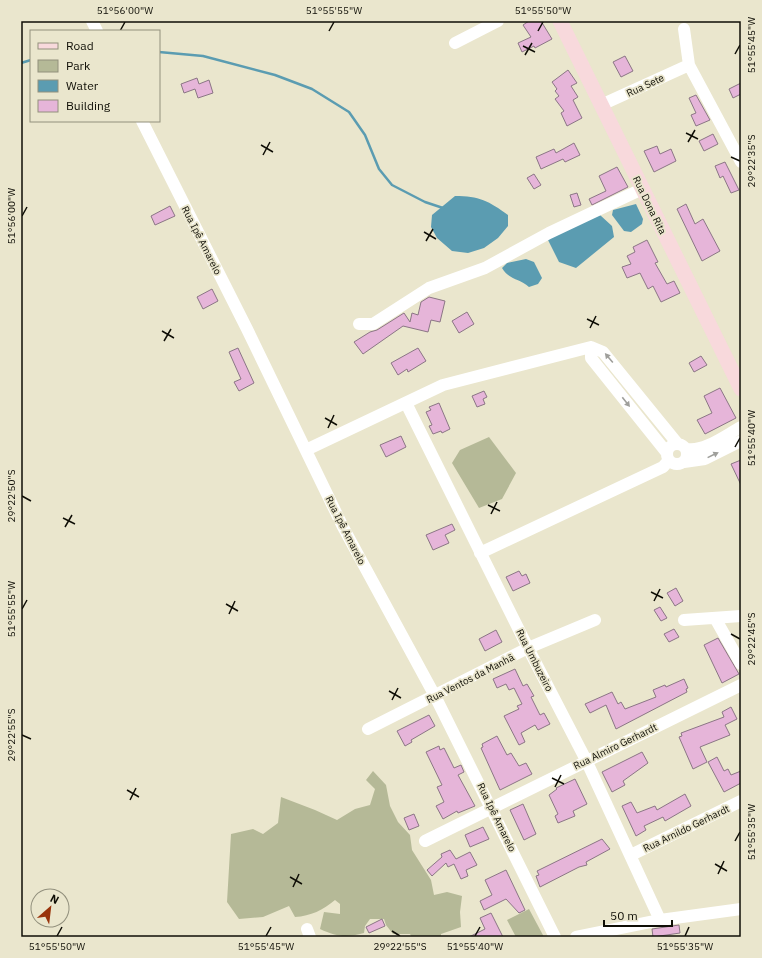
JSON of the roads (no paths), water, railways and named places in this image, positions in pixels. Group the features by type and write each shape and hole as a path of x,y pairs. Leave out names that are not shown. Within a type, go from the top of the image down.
{"main road":[{"name":"Rua Dona Rita","path":"560,21 741,389"}],"street":[{"path":"92,21 96,30"},
{"path":"455,43 498,21"},
{"path":"684,29 689,65 741,162"},
{"name":"Rua Sete","path":"601,105 689,65"},
{"name":"Rua Ipê Amarelo","path":"142,122 344,527 435,696 492,807 555,937"},
{"path":"359,324 373,324 429,288 485,268 549,233 642,189"},
{"path":"306,450 443,385 591,347 603,352 682,446 688,457 684,462"},
{"path":"591,347 591,358 675,464 705,459 741,441"},
{"path":"616,389 628,381"},
{"name":"Rua Umbuzeiro","path":"406,403 528,648 586,760 660,920"},
{"path":"480,552 662,467 668,457 670,447 682,446 694,450 702,448 741,427"},
{"path":"684,620 741,616"},
{"path":"715,618 741,664"},
{"name":"Rua Ventos da Manhã","path":"368,729 528,648 595,620"},
{"name":"Rua Almiro Gerhardt","path":"425,841 586,760 741,685"},
{"name":"Rua Arnildo Gerhardt","path":"631,855 741,801"},
{"path":"576,937 660,920 741,909"}],"water":[{"path":"455,196 477,198 495,206 508,215 508,226 498,238 484,248 468,253 452,251 437,238 431,227 432,215"},
{"path":"636,204 643,219 642,224 631,232 624,231 612,215 613,210"},
{"path":"600,215 612,226 614,237 576,268 559,262 547,238"},
{"path":"526,259 534,262 542,278 538,284 529,287 508,275 502,268 507,263"}],"waterway":[{"path":"160,52 203,56 275,75 312,89 349,112 365,135 379,169 392,185 425,202 443,208"},
{"path":"21,63 30,60"}]}
